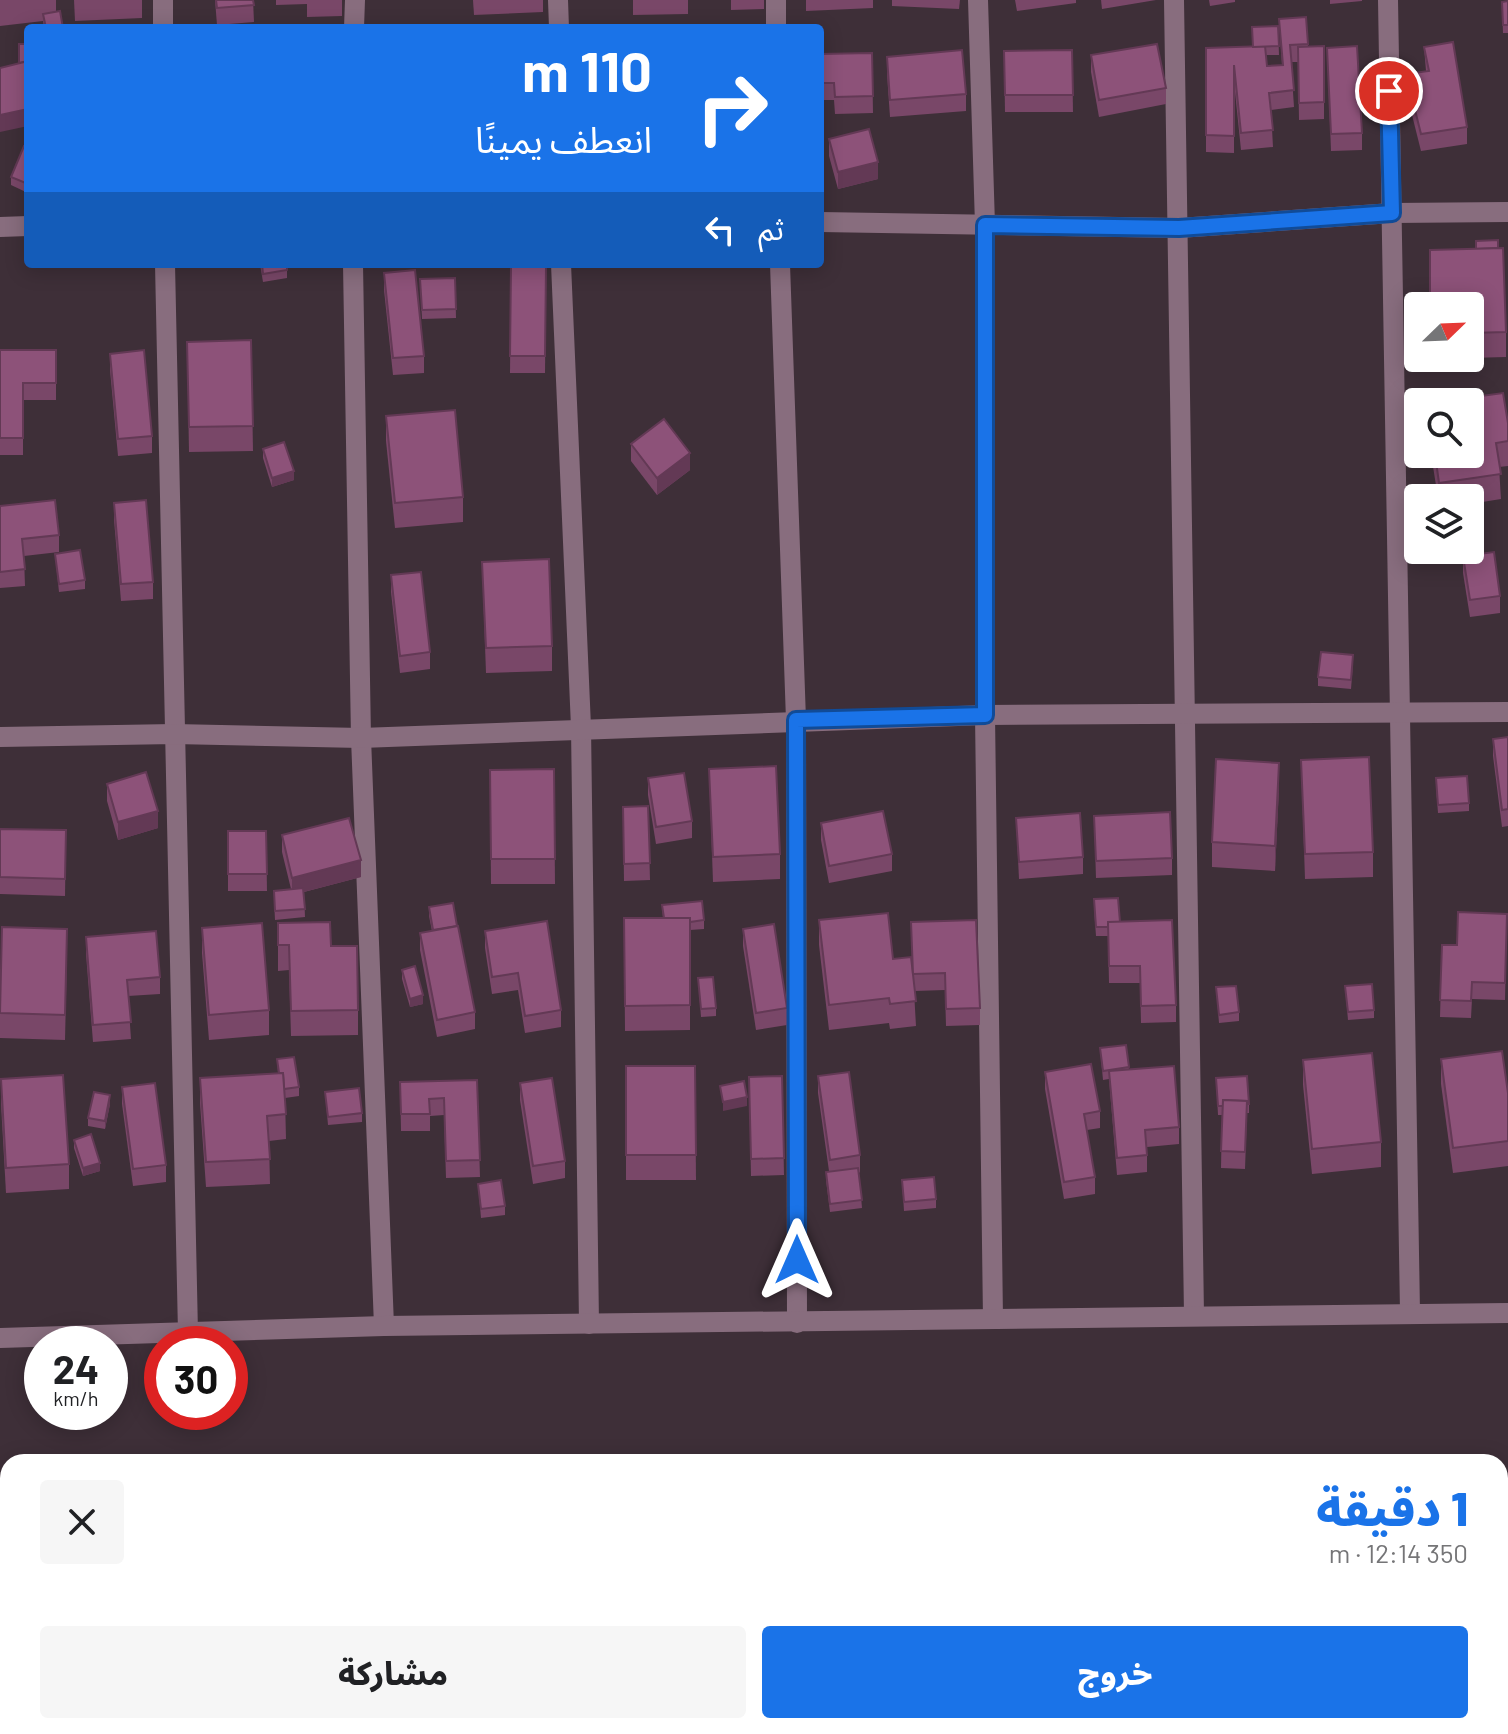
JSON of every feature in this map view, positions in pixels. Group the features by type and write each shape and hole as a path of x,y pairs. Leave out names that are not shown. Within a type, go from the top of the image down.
{"street":[{"path":"163,0 163,24"},
{"path":"354,24 355,0"},
{"path":"558,0 559,24"},
{"path":"776,0 776,24"},
{"path":"978,0 985,225 985,715 993,1319"},
{"path":"1174,0 1194,1315"},
{"path":"1388,0 1410,1312"},
{"path":"824,222 1179,228 1392,213 1508,212"},
{"path":"0,227 24,226"},
{"path":"165,268 188,1326"},
{"path":"353,268 361,738 384,1326"},
{"path":"561,268 581,727 589,1324"},
{"path":"780,268 796,720 797,1323"},
{"path":"0,737 174,734 361,738 581,727 985,715 1508,712"},
{"path":"248,1331 384,1326 1508,1313"},
{"path":"0,1338 144,1334"}],"building":[{"path":"216,0 253,0 254,5 217,8"},
{"path":"1508,1 1508,25 1503,25 1502,2"},
{"path":"60,11 62,24 45,24 43,14"},
{"path":"1306,17 1308,44 1290,45 1294,90 1269,93 1273,130 1241,133 1234,65 1234,136 1206,135 1206,48 1265,46 1267,66 1283,65 1279,19"},
{"path":"1278,26 1279,46 1253,47 1252,27"},
{"path":"1453,42 1467,127 1421,134 1406,74 1429,71 1424,47"},
{"path":"19,44 24,44 24,62 19,63"},
{"path":"1157,44 1166,88 1099,100 1091,55"},
{"path":"1324,46 1324,102 1299,103 1298,47"},
{"path":"1357,46 1362,133 1331,134 1327,48"},
{"path":"962,50 966,94 890,100 887,57"},
{"path":"1072,50 1073,95 1005,95 1004,51"},
{"path":"872,53 873,96 835,97 834,83 824,83 824,54"},
{"path":"24,62 24,110 0,115 0,68"},
{"path":"869,129 878,162 838,172 829,139"},
{"path":"24,146 24,182 11,177"},
{"path":"1498,240 1498,248 1476,249 1476,241"},
{"path":"1503,248 1506,332 1484,333 1484,292 1430,292 1430,250"},
{"path":"262,268 287,268 287,270 263,274"},
{"path":"511,268 546,268 545,356 510,356"},
{"path":"415,270 424,356 393,358 384,273"},
{"path":"455,278 456,309 422,310 420,279"},
{"path":"251,340 253,426 189,427 187,342"},
{"path":"0,350 56,350 56,383 23,383 23,438 0,438"},
{"path":"144,350 152,436 118,439 110,354"},
{"path":"1503,393 1508,441 1496,443 1501,474 1439,483 1437,468 1484,468 1484,396"},
{"path":"455,410 463,497 395,503 386,416"},
{"path":"664,419 690,453 657,478 631,444"},
{"path":"284,442 294,471 272,478 263,449"},
{"path":"55,500 59,535 22,539 25,569 0,572 0,506"},
{"path":"146,500 153,582 121,584 114,503"},
{"path":"80,550 85,580 59,584 55,554"},
{"path":"1494,552 1500,596 1470,600 1464,564 1484,564 1484,553"},
{"path":"549,559 552,646 486,648 482,562"},
{"path":"421,572 430,652 400,656 391,575"},
{"path":"1321,652 1353,655 1351,680 1318,677"},
{"path":"1508,737 1508,809 1502,810 1493,739"},
{"path":"1369,757 1373,852 1305,854 1301,760"},
{"path":"1216,759 1279,763 1275,846 1212,842"},
{"path":"776,766 780,854 713,857 709,769"},
{"path":"554,769 555,859 491,859 490,770"},
{"path":"146,772 158,811 118,822 107,784"},
{"path":"684,773 692,821 656,827 648,778"},
{"path":"1467,776 1469,803 1438,805 1436,778"},
{"path":"648,806 650,863 624,864 623,807"},
{"path":"883,811 892,854 829,866 821,823"},
{"path":"1170,812 1172,858 1096,861 1094,816"},
{"path":"1080,813 1083,857 1019,862 1016,818"},
{"path":"349,818 361,860 292,878 282,835"},
{"path":"0,829 66,830 65,879 0,877"},
{"path":"228,831 266,831 267,874 228,874"},
{"path":"303,888 305,909 275,911 274,891"},
{"path":"1118,898 1120,922 1108,922 1108,927 1096,927 1094,899"},
{"path":"702,901 704,920 690,922 690,918 664,918 662,905"},
{"path":"453,903 457,926 433,930 429,907"},
{"path":"1458,912 1507,914 1505,983 1472,982 1471,1001 1440,1000 1442,945 1457,945"},
{"path":"888,913 893,959 911,957 916,1001 890,1004 889,998 829,1005 819,920"},
{"path":"624,918 690,918 690,1005 625,1006"},
{"path":"976,920 980,1008 946,1009 945,973 913,974 911,922"},
{"path":"1172,920 1176,1005 1141,1006 1140,966 1109,966 1108,922"},
{"path":"547,921 561,1010 525,1016 518,973 492,977 485,931"},
{"path":"330,922 331,946 357,946 358,1010 291,1011 289,945 278,945 278,923"},
{"path":"262,923 269,1010 209,1015 202,928"},
{"path":"774,924 787,1008 756,1013 743,929"},
{"path":"458,926 475,1012 437,1020 420,933"},
{"path":"2,927 67,929 65,1015 0,1013"},
{"path":"156,931 160,977 127,980 131,1022 93,1025 86,937"},
{"path":"415,966 423,995 410,999 402,970"},
{"path":"713,977 716,1008 701,1009 698,978"},
{"path":"1372,984 1374,1010 1348,1012 1345,986"},
{"path":"1236,986 1239,1012 1219,1015 1216,987"},
{"path":"1126,1045 1129,1067 1103,1071 1100,1048"},
{"path":"1502,1051 1508,1093 1508,1141 1453,1148 1441,1059"},
{"path":"1372,1053 1381,1142 1312,1149 1303,1060"},
{"path":"294,1057 299,1087 284,1089 283,1073 279,1073 277,1059"},
{"path":"1091,1064 1100,1111 1084,1114 1095,1177 1064,1182 1045,1072"},
{"path":"626,1066 695,1066 696,1155 626,1155"},
{"path":"1174,1066 1179,1127 1145,1130 1147,1155 1117,1158 1109,1071"},
{"path":"849,1072 860,1155 830,1160 818,1076"},
{"path":"283,1073 286,1114 267,1116 270,1159 206,1162 200,1078"},
{"path":"63,1075 69,1164 6,1168 1,1079"},
{"path":"782,1076 784,1158 751,1159 749,1077"},
{"path":"1247,1076 1249,1104 1247,1101 1223,1100 1223,1106 1218,1106 1216,1078"},
{"path":"552,1078 565,1161 533,1166 520,1083"},
{"path":"477,1080 480,1160 446,1161 444,1098 429,1099 430,1114 401,1114 400,1082"},
{"path":"744,1081 747,1097 723,1102 720,1086"},
{"path":"155,1083 166,1165 133,1169 122,1087"},
{"path":"359,1088 362,1113 328,1117 325,1092"},
{"path":"94,1092 110,1095 105,1121 88,1118"},
{"path":"1223,1100 1247,1101 1245,1152 1221,1151"},
{"path":"91,1134 100,1163 83,1168 74,1140"},
{"path":"858,1168 862,1200 830,1204 826,1172"},
{"path":"934,1177 936,1199 904,1202 902,1180"},
{"path":"501,1180 505,1206 481,1209 478,1184"}],"route":[{"path":"797,1260 796,720 985,715 985,225 1179,228 1392,213 1389,91"}]}
